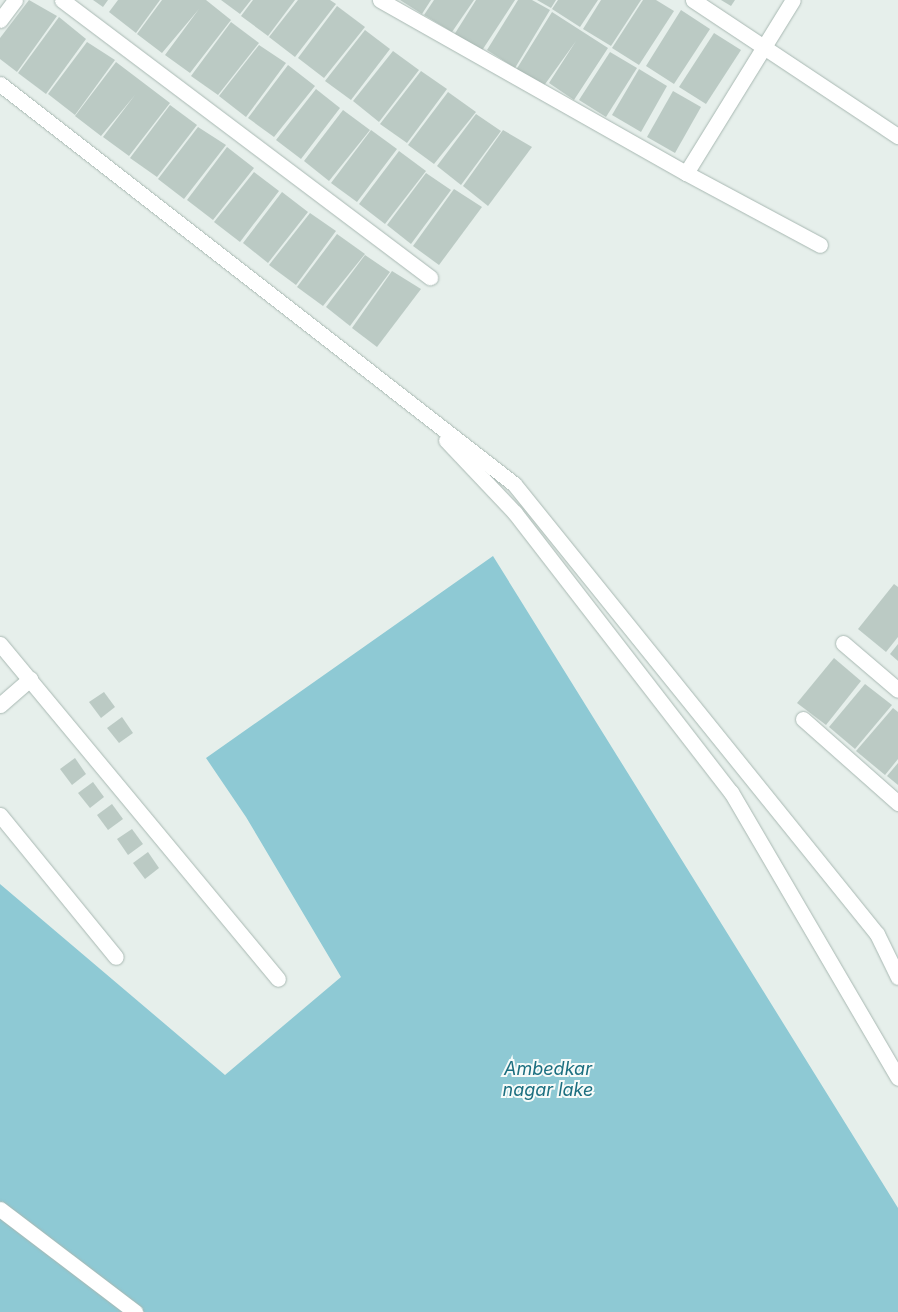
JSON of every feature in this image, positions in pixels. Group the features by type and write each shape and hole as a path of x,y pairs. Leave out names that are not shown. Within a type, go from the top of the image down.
{"street":[{"path":"0,20 15,0"},
{"path":"62,0 430,277"},
{"path":"380,0 686,173 820,244"},
{"path":"692,0 765,45 898,136"},
{"path":"686,173 793,0"},
{"path":"0,84 514,484 877,934 898,977"},
{"path":"420,412 515,513 732,792 898,1078"},
{"path":"843,643 898,690"},
{"path":"0,644 278,979"},
{"path":"0,705 30,679"},
{"path":"803,719 898,803"},
{"path":"0,814 116,957"},
{"path":"0,1210 135,1312"}],"water":[{"name":"Ambedkar nagar lake","path":"493,556 898,1208 898,1312 0,1312 0,884 225,1075 341,977 246,817 206,758"}],"building":[{"path":"29,0 57,16 17,72 0,59 0,38"},
{"path":"93,0 108,0 103,7"},
{"path":"118,0 160,0 136,33 109,12"},
{"path":"162,0 206,0 231,20 190,73 165,55 199,9 162,53 137,34"},
{"path":"221,0 251,0 240,14"},
{"path":"253,0 295,0 268,36 241,16"},
{"path":"298,0 330,0 336,4 295,57 269,37"},
{"path":"400,0 431,0 422,14"},
{"path":"434,0 474,0 452,32 424,15"},
{"path":"476,0 515,0 481,52 454,35"},
{"path":"518,0 532,0 550,10 515,68 487,50"},
{"path":"537,0 556,0 551,8"},
{"path":"558,0 598,0 580,27 552,9"},
{"path":"601,0 641,0 611,46 583,29"},
{"path":"643,0 656,0 674,11 639,65 612,48"},
{"path":"721,0 735,0 731,6"},
{"path":"337,6 365,27 324,78 298,58"},
{"path":"681,10 710,29 674,84 646,66"},
{"path":"552,12 608,48 574,100 549,83 576,41 543,87 516,70"},
{"path":"59,17 86,39 46,94 18,73"},
{"path":"231,22 259,43 218,95 191,76"},
{"path":"365,30 390,49 351,100 325,81"},
{"path":"714,33 741,50 706,104 679,87"},
{"path":"87,42 115,60 75,115 48,94"},
{"path":"259,45 286,63 246,117 219,96"},
{"path":"393,51 419,70 379,122 353,101"},
{"path":"610,52 637,68 606,117 579,100"},
{"path":"116,62 170,103 129,156 103,137 135,95 101,136 75,116"},
{"path":"288,65 315,86 274,137 248,118"},
{"path":"639,69 667,86 641,132 612,115"},
{"path":"421,71 447,89 407,143 380,124"},
{"path":"316,89 340,108 301,159 276,140"},
{"path":"673,91 701,107 675,153 647,137"},
{"path":"448,92 476,112 434,164 408,145"},
{"path":"170,105 197,125 157,177 130,158"},
{"path":"343,110 370,130 329,181 304,161"},
{"path":"476,114 501,131 461,185 437,166"},
{"path":"198,127 226,145 184,199 158,179"},
{"path":"371,130 397,149 357,202 331,183"},
{"path":"503,130 532,147 488,206 463,186"},
{"path":"227,147 254,168 213,220 187,200"},
{"path":"399,151 426,171 385,224 359,204"},
{"path":"254,172 279,191 240,242 214,222"},
{"path":"426,173 451,190 411,244 387,225"},
{"path":"454,189 482,207 439,265 413,246"},
{"path":"282,192 308,212 268,263 243,243"},
{"path":"310,213 336,231 296,285 269,265"},
{"path":"337,234 365,254 323,306 297,287"},
{"path":"365,255 390,272 350,326 326,307"},
{"path":"392,271 421,289 377,347 352,328"},
{"path":"894,584 898,587 898,637 886,652 858,629"},
{"path":"898,644 898,661 890,654"},
{"path":"834,658 861,681 826,725 797,703"},
{"path":"865,684 892,705 855,749 829,727"},
{"path":"104,692 115,707 101,718 89,702"},
{"path":"893,708 898,712 898,759 885,775 856,751"},
{"path":"122,717 133,733 119,743 107,728"},
{"path":"75,758 86,774 72,785 60,769"},
{"path":"898,763 898,785 887,776"},
{"path":"93,782 104,797 90,808 78,793"},
{"path":"112,804 123,819 108,830 97,815"},
{"path":"132,829 143,844 128,855 117,839"},
{"path":"148,852 159,868 145,879 133,863"}]}
